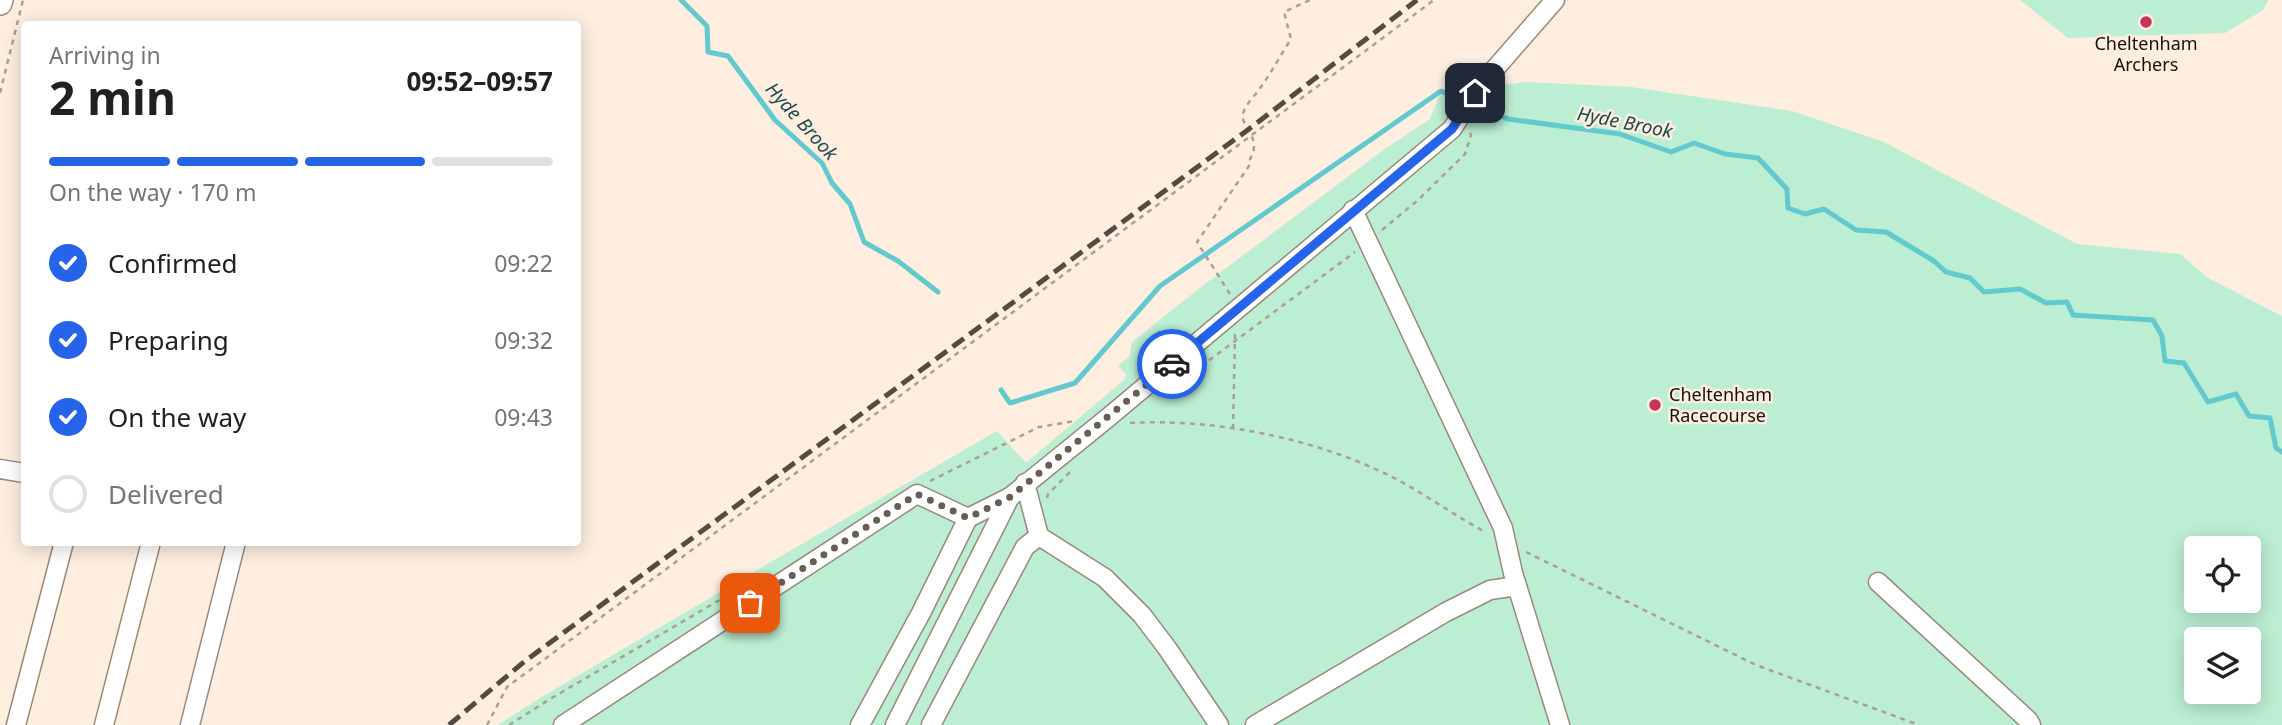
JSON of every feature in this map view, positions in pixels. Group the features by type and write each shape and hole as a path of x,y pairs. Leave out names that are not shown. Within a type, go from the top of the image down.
{"lane":[{"path":"860,725 921,613 968,518 1010,497 1452,129 1475,93 1555,0"},
{"path":"1353,210 1503,528 1517,586 1560,725"},
{"path":"0,469 21,472"},
{"path":"1026,482 1039,536 1105,579 1142,615 1219,725"},
{"path":"562,725 917,494 968,518"},
{"path":"895,725 1010,497"},
{"path":"931,725 1026,547 1039,536"},
{"path":"16,725 63,546"},
{"path":"104,725 150,546"},
{"path":"190,725 235,546"},
{"path":"1878,582 2031,725"},
{"path":"1255,725 1446,612 1490,590 1517,586"}],"path":[{"path":"0,93 23,0"},
{"path":"1233,429 1235,323 1229,316 1230,294 1197,242 1251,163 1254,153 1252,135 1243,120 1243,111 1291,39 1284,12 1310,0"},
{"path":"486,725 507,687 1434,0"},
{"path":"1168,392 1368,242 1418,200 1465,154 1471,135 1461,115"},
{"path":"1128,423 1138,415"},
{"path":"1046,504 1048,494 1076,466"}],"green space":[{"name":"Cheltenham Archers","path":"2020,0 2268,0 2263,10 2225,33 2068,38"},
{"name":"Cheltenham Racecourse","path":"1524,82 1631,87 1792,111 1884,142 2077,244 2180,254 2208,278 2282,316 2282,725 498,725 997,431 1026,463 1125,379 1126,374 1118,366 1129,357 1132,342 1385,149 1430,119 1441,91 1485,99 1491,87"}],"waterway":[{"name":"Hyde Brook","path":"681,0 707,26 708,52 728,56 775,120 822,163 832,183 850,204 864,242 898,261 938,292"},
{"name":"Hyde Brook","path":"1001,390 1010,403 1075,383 1160,286 1441,91 1508,119 1620,134 1671,152 1694,143 1725,154 1758,158 1787,189 1788,208 1805,214 1824,209 1856,230 1886,232 1934,261 1946,272 1970,278 1984,292 2020,289 2046,303 2067,302 2073,315 2153,320 2162,336 2165,361 2184,363 2208,402 2236,394 2249,416 2270,418 2276,448 2282,452"}],"railway":[{"path":"449,725 525,661 1249,129 1417,0"}],"way so far":[{"path":"750,603 917,494 968,518 1010,497 1172,364"}],"place":[{"name":"Cheltenham Archers","path":"2146,22"},
{"name":"Cheltenham Racecourse","path":"1655,405"}],"route":[{"path":"1172,364 1452,129 1475,93"}]}
